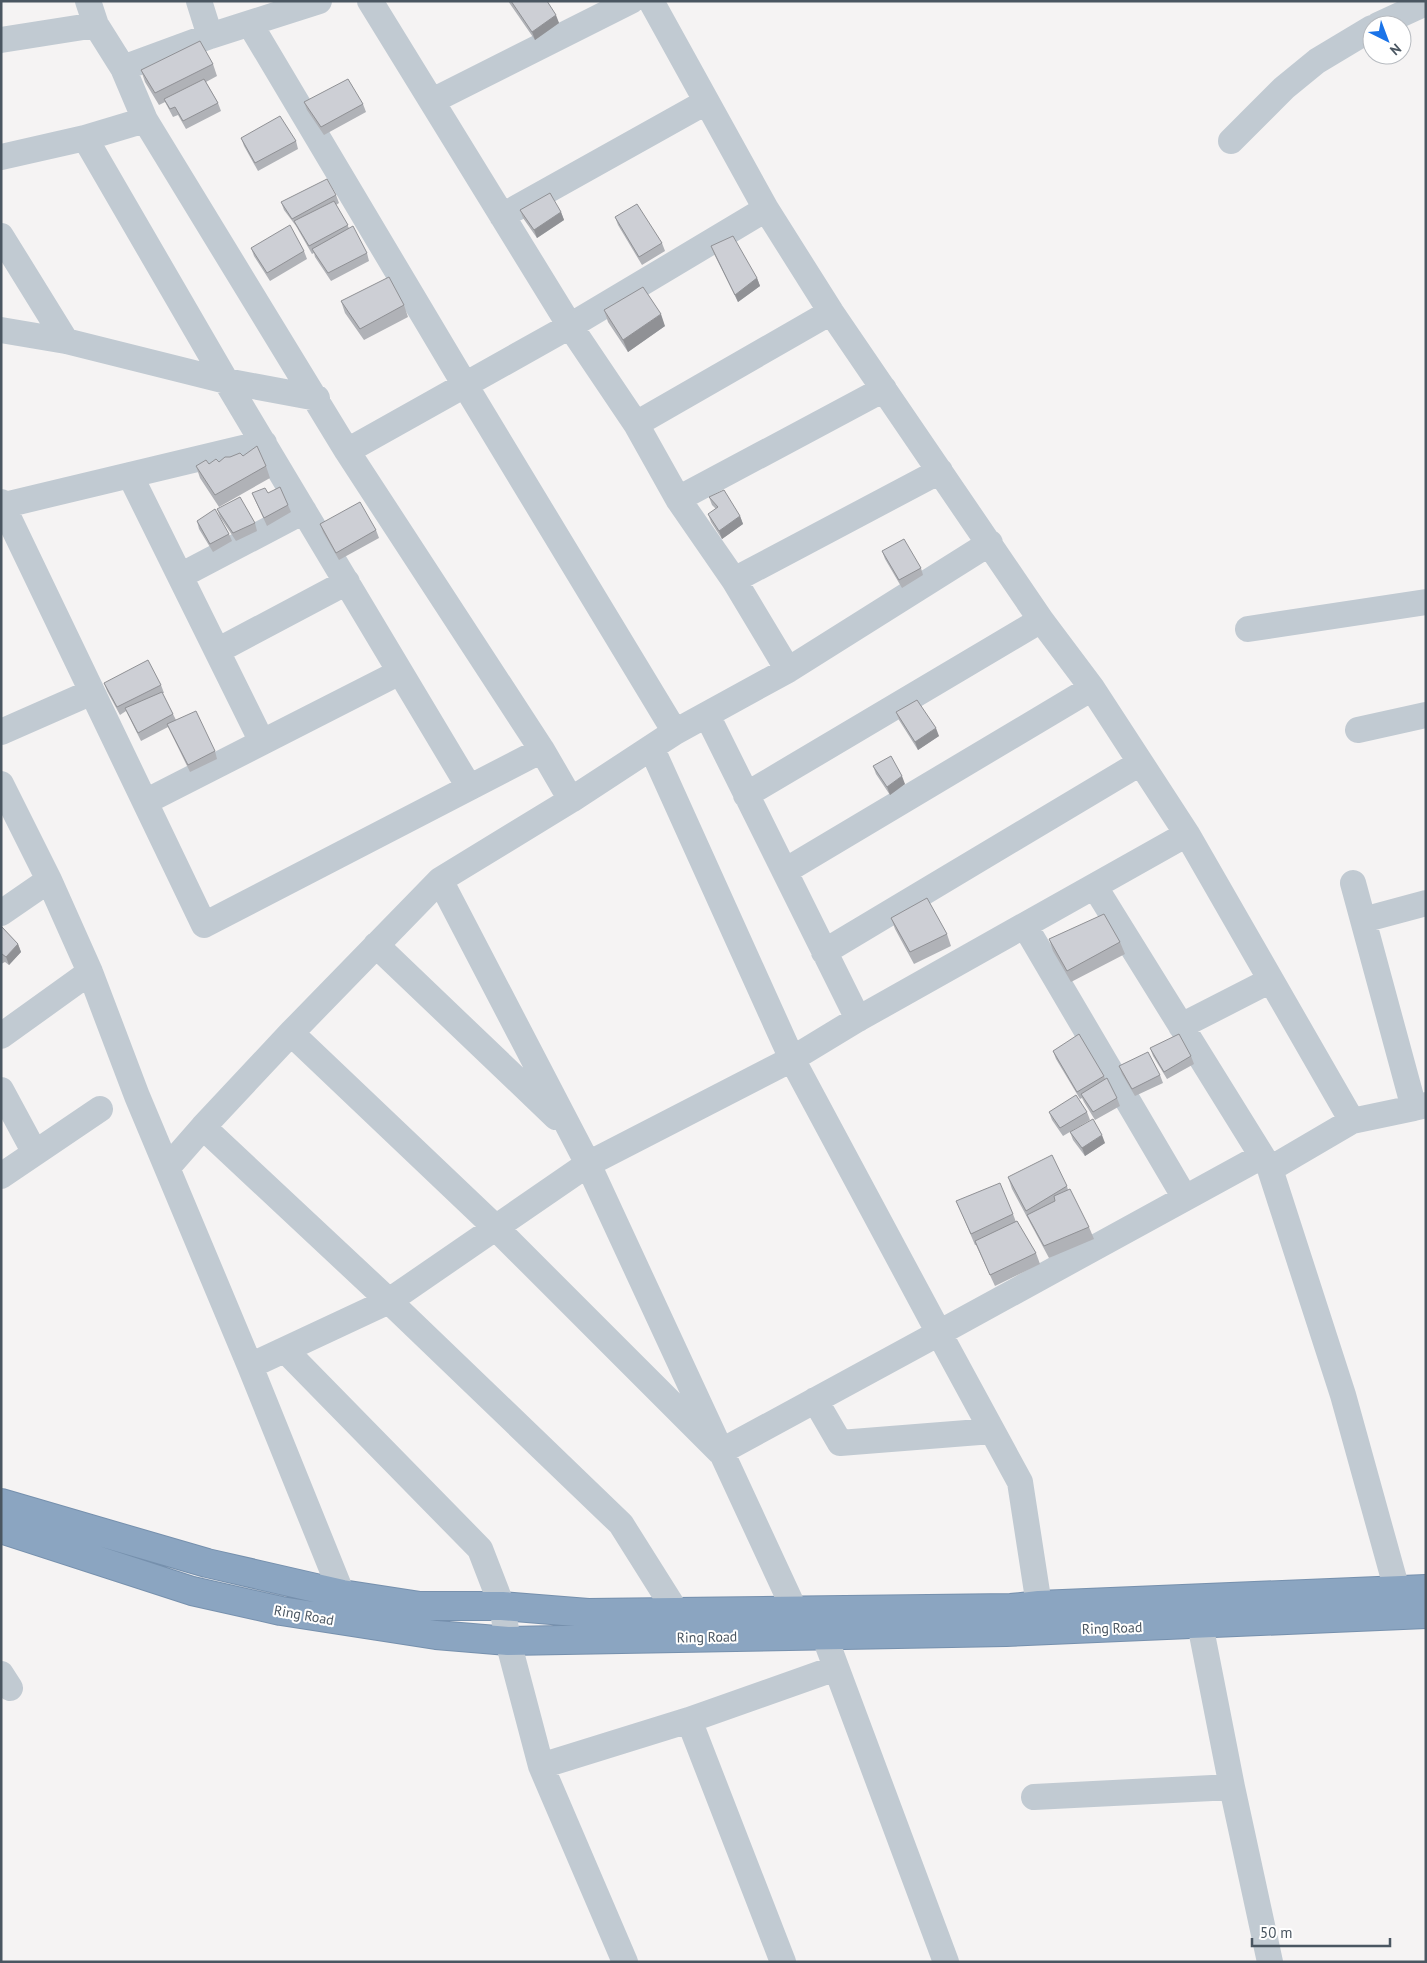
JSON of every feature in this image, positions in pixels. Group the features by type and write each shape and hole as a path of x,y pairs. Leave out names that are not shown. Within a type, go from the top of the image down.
{"highway":[{"name":"Ring Road","path":"1,1503 207,1563 342,1594 420,1606 502,1606 588,1614 1011,1608 1039,1605 1426,1589"},
{"name":"Ring Road","path":"1,1529 192,1591 281,1611 436,1635 508,1641 1006,1632 1426,1614"}],"street":[{"path":"199,1 210,36"},
{"path":"370,1 570,326 636,424 678,499 734,580 788,670"},
{"path":"432,101 631,1"},
{"path":"651,1 766,209 831,312 1041,620 1092,688 1187,834 1352,1121"},
{"path":"123,68 210,36 316,2"},
{"path":"1400,15 1426,3"},
{"path":"1,40 92,13 123,68 145,120 348,451 542,750 571,800"},
{"path":"250,24 464,386 675,732"},
{"path":"1232,140 1284,88 1317,61 1362,34"},
{"path":"502,216 706,102"},
{"path":"1,157 85,138 145,120"},
{"path":"85,138 226,381 469,787"},
{"path":"348,451 570,326 766,209"},
{"path":"1,236 66,341"},
{"path":"636,424 831,312"},
{"path":"1,330 66,341 226,381 316,398"},
{"path":"678,499 884,389"},
{"path":"264,443 2,504 204,925 542,750"},
{"path":"734,580 940,471"},
{"path":"130,475 262,742"},
{"path":"180,576 304,511"},
{"path":"168,1167 291,1033 440,880 652,749 675,732 788,670 990,543"},
{"path":"217,651 347,582"},
{"path":"1248,629 1426,602"},
{"path":"746,795 1041,620"},
{"path":"145,802 400,672"},
{"path":"785,871 1092,688"},
{"path":"1,732 92,692"},
{"path":"706,715 858,1019"},
{"path":"1358,730 1426,715"},
{"path":"652,749 792,1059 1020,1482 1039,1605"},
{"path":"824,952 1140,763"},
{"path":"4,797 49,880 90,972 137,1096 250,1366 342,1594"},
{"path":"250,1366 389,1301 588,1164 792,1059 858,1019 1187,834"},
{"path":"1,913 49,880"},
{"path":"440,880 588,1164 795,1611"},
{"path":"720,1452 1185,1198 1266,1163 1352,1121 1420,1107 1353,883"},
{"path":"1095,887 1266,1163 1343,1396 1397,1590"},
{"path":"1363,920 1426,903"},
{"path":"1025,926 1185,1198"},
{"path":"376,945 572,1132"},
{"path":"1,1036 90,972"},
{"path":"1181,1026 1271,980"},
{"path":"291,1033 496,1227 720,1452"},
{"path":"1,1090 35,1153"},
{"path":"1,1176 100,1109"},
{"path":"203,1127 389,1301 621,1524 677,1612"},
{"path":"285,1350 480,1549 502,1606 508,1641 541,1766 625,1962"},
{"path":"814,1400 840,1443 992,1431"},
{"path":"1200,1624 1232,1787 1270,1962"},
{"path":"824,1635 946,1962"},
{"path":"541,1766 689,1720 836,1668"},
{"path":"689,1720 783,1962"},
{"path":"1034,1797 1232,1787"}],"building":[{"path":"511,1 547,1 556,15 532,32"},
{"path":"200,41 213,64 155,93 141,70"},
{"path":"204,79 218,103 183,121 175,107 170,109 164,99"},
{"path":"348,79 363,104 321,127 304,102"},
{"path":"280,116 296,141 255,163 241,138"},
{"path":"327,179 336,195 292,219 281,202"},
{"path":"550,193 561,212 534,230 520,210"},
{"path":"334,201 348,225 309,246 294,221"},
{"path":"637,204 662,243 639,257 615,217"},
{"path":"290,225 304,251 267,273 251,248"},
{"path":"353,226 367,253 328,273 312,249"},
{"path":"733,236 757,278 735,295 711,246"},
{"path":"389,277 404,305 360,329 341,301"},
{"path":"643,287 661,314 623,340 604,310"},
{"path":"257,446 266,466 215,495 196,466 206,460 209,464 216,459 219,462 225,457 240,453 243,456"},
{"path":"280,487 288,505 264,518 252,493 265,488 268,493"},
{"path":"724,490 740,516 719,531 708,514 718,507 709,497"},
{"path":"240,497 255,523 233,533 217,509"},
{"path":"360,502 376,530 336,553 320,524"},
{"path":"215,509 229,534 210,544 197,521"},
{"path":"904,539 921,568 899,580 882,551"},
{"path":"148,660 161,685 117,707 104,683"},
{"path":"162,692 173,714 138,733 125,708"},
{"path":"917,700 936,728 915,742 896,712"},
{"path":"196,711 215,751 188,765 167,724"},
{"path":"891,756 902,776 887,787 873,766"},
{"path":"927,898 947,934 910,952 891,918"},
{"path":"1104,914 1120,942 1067,971 1049,939"},
{"path":"1,926 18,944 6,957 1,955"},
{"path":"1079,1034 1104,1076 1077,1092 1053,1051"},
{"path":"1179,1034 1191,1056 1164,1072 1150,1048"},
{"path":"1148,1052 1160,1075 1132,1089 1119,1066"},
{"path":"1107,1078 1117,1098 1093,1112 1081,1094"},
{"path":"1076,1095 1087,1112 1060,1128 1049,1112"},
{"path":"1093,1119 1102,1135 1082,1148 1070,1132"},
{"path":"1052,1155 1067,1186 1026,1211 1008,1177"},
{"path":"1000,1183 1013,1214 971,1234 956,1201"},
{"path":"1070,1189 1089,1227 1044,1246 1027,1215 1055,1201 1054,1196"},
{"path":"1017,1221 1036,1253 990,1275 975,1241"}]}
